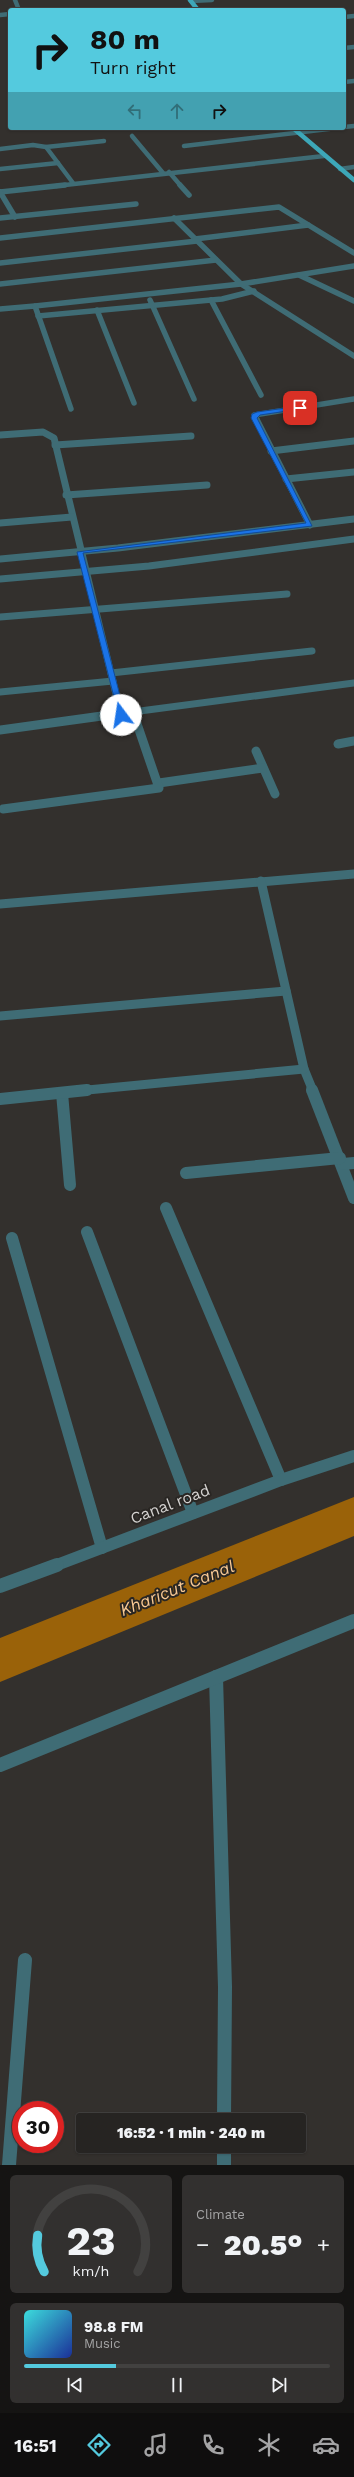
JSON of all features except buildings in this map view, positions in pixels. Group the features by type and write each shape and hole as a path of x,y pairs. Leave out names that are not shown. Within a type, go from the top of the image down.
{"main road":[{"path":"295,130 354,180"}],"street":[{"path":"191,1 212,0"},
{"path":"184,146 321,130"},
{"path":"132,136 162,173"},
{"path":"0,149 33,146 46,147 104,141"},
{"path":"46,147 73,183"},
{"path":"15,216 0,192 169,172 324,156"},
{"path":"0,169 58,163"},
{"path":"340,169 354,167"},
{"path":"169,172 189,195"},
{"path":"0,218 136,204"},
{"path":"0,238 271,207 284,209 354,253"},
{"path":"174,218 241,284 354,356"},
{"path":"0,263 308,225"},
{"path":"0,284 216,260"},
{"path":"0,309 148,295 241,284 354,266"},
{"path":"299,275 354,301"},
{"path":"38,316 211,300 254,291"},
{"path":"148,295 194,399"},
{"path":"211,300 261,394"},
{"path":"35,306 71,409"},
{"path":"97,310 134,403"},
{"path":"310,525 254,416 354,399"},
{"path":"0,435 43,432 50,434 54,438 66,495 121,715"},
{"path":"55,445 191,436"},
{"path":"271,451 354,441"},
{"path":"286,479 354,472"},
{"path":"66,495 207,485"},
{"path":"0,523 72,517"},
{"path":"0,559 80,552 354,519"},
{"path":"0,579 149,566 354,539"},
{"path":"0,617 287,594"},
{"path":"0,692 312,651"},
{"path":"0,730 354,683"},
{"path":"3,809 157,789 160,786 133,713"},
{"path":"338,744 354,741"},
{"path":"256,751 275,794"},
{"path":"159,783 263,768"},
{"path":"0,904 354,874"},
{"path":"261,881 304,1069 341,1161 354,1198"},
{"path":"0,1016 286,991"},
{"path":"0,1100 304,1069"},
{"path":"62,1093 70,1185"},
{"path":"186,1173 341,1161 354,1163"},
{"path":"166,1208 281,1480"},
{"path":"87,1232 193,1513"},
{"path":"12,1238 102,1548"},
{"name":"Canal road","path":"0,1586 281,1480 354,1456"},
{"path":"0,1765 354,1621"},
{"path":"216,1677 225,1987 224,2113"},
{"path":"8,2165 25,1960"},
{"path":"224,2153 224,2165"}],"waterway":[{"name":"Kharicut Canal","path":"0,1660 354,1516"}],"route":[{"path":"121,715 80,552 310,525 254,418 254,416 259,414 300,408"}]}
